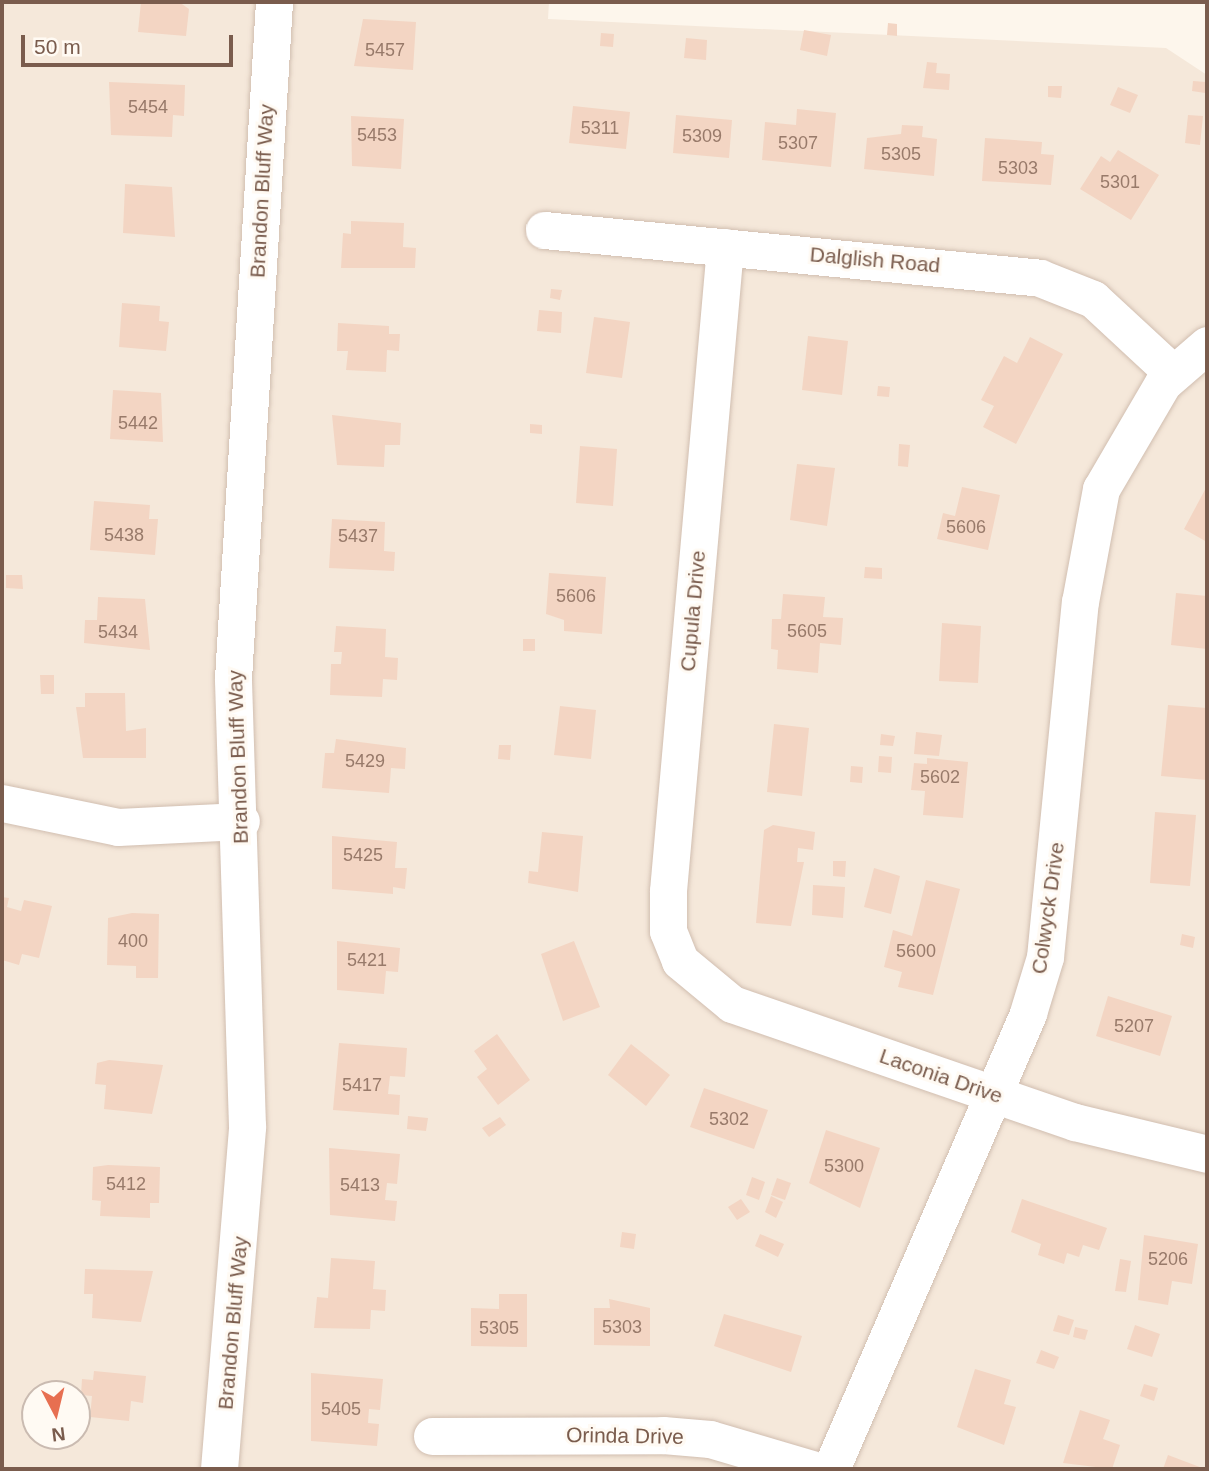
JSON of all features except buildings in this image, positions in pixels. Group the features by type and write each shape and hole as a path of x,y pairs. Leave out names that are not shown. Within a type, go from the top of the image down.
{"street":[{"name":"Brandon Bluff Way","path":"219,1469 247,1126 241,821 233,678 274,2"},
{"name":"Dalglish Road","path":"544,230 1040,278 1093,299 1173,373"},
{"name":"Cupula Drive","path":"687,971 668,931 668,891 725,247"},
{"name":"Colwyck Drive","path":"831,1469 994,1094 1045,957 1080,602 1101,489 1122,444 1173,373 1207,345"},
{"path":"2,803 117,827 241,821"},
{"name":"Laconia Drive","path":"687,971 732,1004 1133,1139 1207,1154"},
{"name":"Orinda Drive","path":"432,1436 663,1434 710,1439 813,1469"}],"shaded area":[{"path":"2,2 549,2 548,19 1166,48 1207,75 1207,1469 2,1469"}]}
